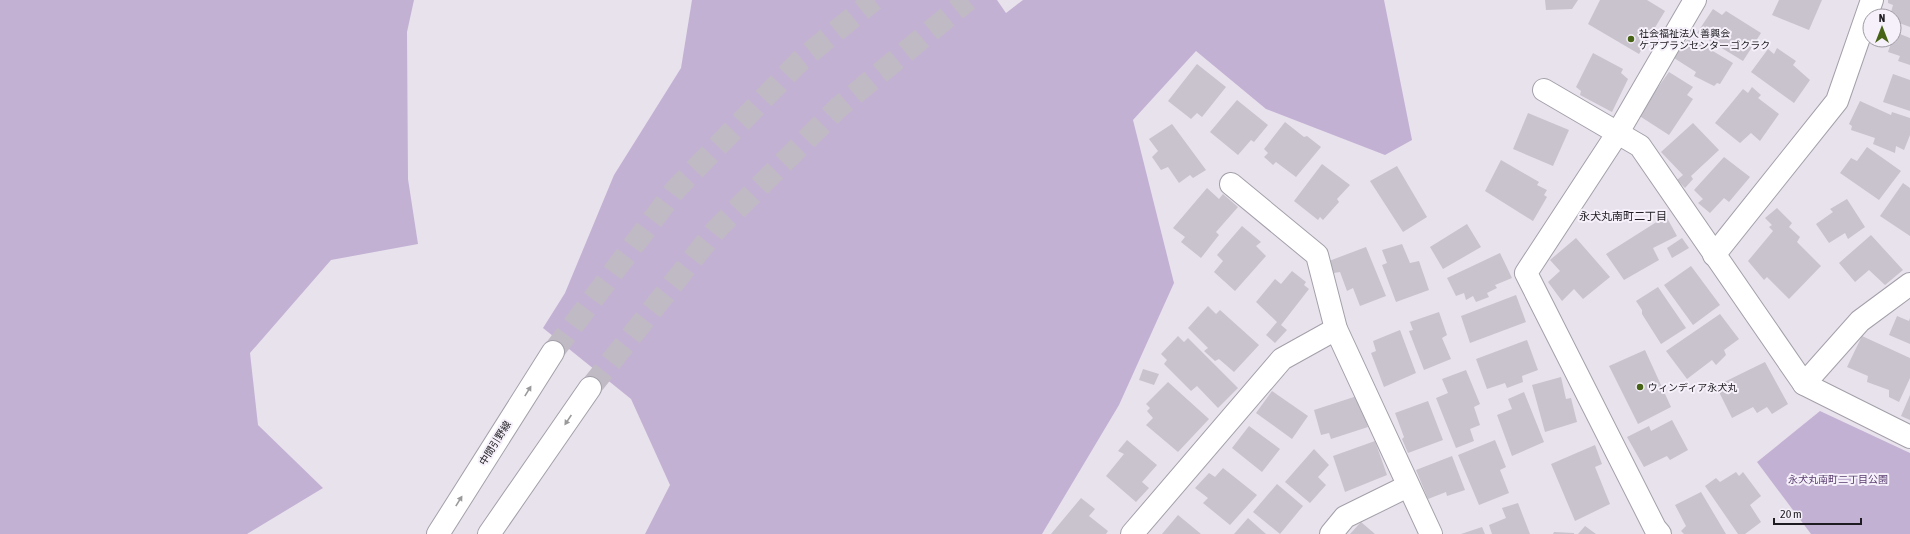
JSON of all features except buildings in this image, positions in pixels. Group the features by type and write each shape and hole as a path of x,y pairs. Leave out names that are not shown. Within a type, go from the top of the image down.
{"street":[{"path":"1655,532 1526,274 1617,134 1695,0"},
{"path":"1714,255 1836,100 1872,0"},
{"path":"1544,90 1617,134 1640,146 1804,384 1910,437"},
{"path":"1230,184 1317,255 1336,329 1431,534"},
{"path":"1804,384 1860,321 1910,284"},
{"path":"1132,534 1282,360 1336,329"},
{"name":"中間引野線","path":"438,534 553,352"},
{"path":"489,534 590,388"},
{"path":"1331,534 1345,517 1408,486"}],"green space":[{"path":"0,0 414,0 407,32 408,179 418,244 331,260 250,353 258,425 323,488 247,534 0,534"},
{"path":"692,0 997,0 1006,13 1023,0 1384,0 1412,140 1385,155 1266,109 1196,51 1133,120 1174,283 1119,405 1042,534 645,534 670,485 631,399 543,328 565,293 614,175 681,68"},
{"name":"永犬丸南町二丁目公園","path":"1820,411 1910,453 1910,534 1811,534 1757,462"}],"tunnel":[{"path":"553,352 676,189 801,60 874,0"},
{"path":"590,388 715,231 838,108 968,0"}],"place":[{"name":"社会福祉法人 善興会 ケアプランセンター ゴクラク","path":"1631,39"},
{"name":"ウィンディア永犬丸","path":"1640,387"}],"district":[{"name":"永犬丸南町二丁目","path":"1623,216"}]}
